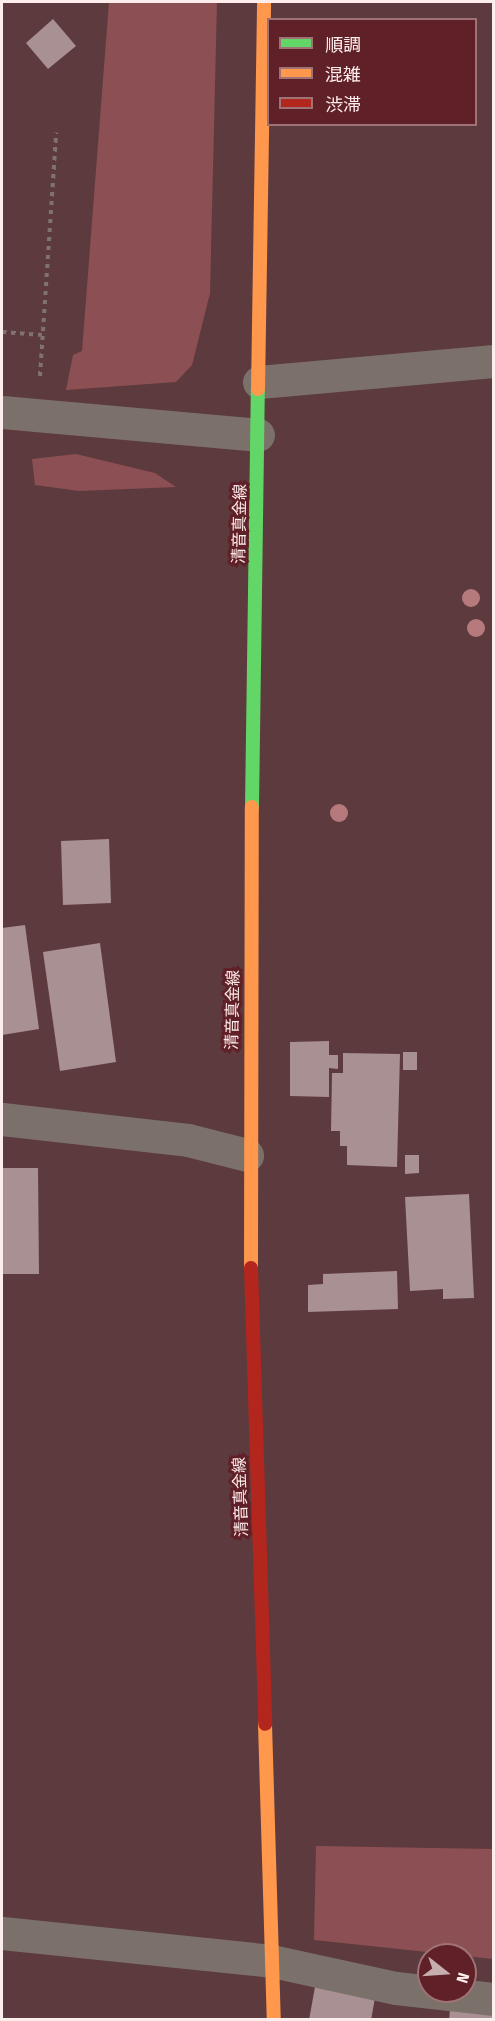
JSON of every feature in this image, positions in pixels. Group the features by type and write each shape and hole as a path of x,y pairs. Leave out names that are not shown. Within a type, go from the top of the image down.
{"main road":[{"name":"清音真金線","path":"264,2 247,1155 274,2019"}],"street":[{"path":"259,382 494,361"},
{"path":"2,412 258,435"},
{"path":"2,1119 188,1140 247,1155"},
{"path":"2,1933 272,1961 396,1988 494,2000"}],"path":[{"path":"37,415 56,133"},
{"path":"2,332 42,335"}],"shaded area":[{"path":"109,2 217,2 210,293 192,365 176,382 66,390 73,355 82,351"},
{"path":"76,454 155,473 176,487 79,491 35,485 32,459"},
{"path":"316,1846 493,1849 493,1959 477,1957 477,1943 417,1943 417,1951 314,1940"}],"building":[{"path":"53,19 76,46 48,69 26,43"},
{"path":"109,839 111,903 63,905 61,841"},
{"path":"25,925 39,1029 2,1035 2,928"},
{"path":"100,943 116,1062 60,1071 43,952"},
{"path":"329,1041 329,1055 338,1055 338,1069 329,1068 329,1097 290,1096 290,1042"},
{"path":"403,1052 417,1052 417,1070 403,1070"},
{"path":"343,1053 400,1054 397,1167 347,1165 347,1146 340,1146 340,1131 331,1131 332,1073 343,1073"},
{"path":"405,1155 419,1155 419,1173 405,1174"},
{"path":"2,1168 38,1168 39,1274 2,1274"},
{"path":"469,1194 474,1298 443,1299 443,1289 410,1291 405,1197"},
{"path":"397,1271 398,1309 308,1312 308,1285 323,1284 323,1274"},
{"path":"315,1987 375,1998 371,2020 309,2020"},
{"path":"450,2010 494,2015 494,2020 449,2020"}],"traffic: fast":[{"path":"252,807 258,389"}],"traffic: slow":[{"path":"258,389 264,2"},
{"path":"251,1268 252,807"},
{"path":"265,1724 274,2020"}],"traffic: jam":[{"path":"251,1268 265,1724"}]}
